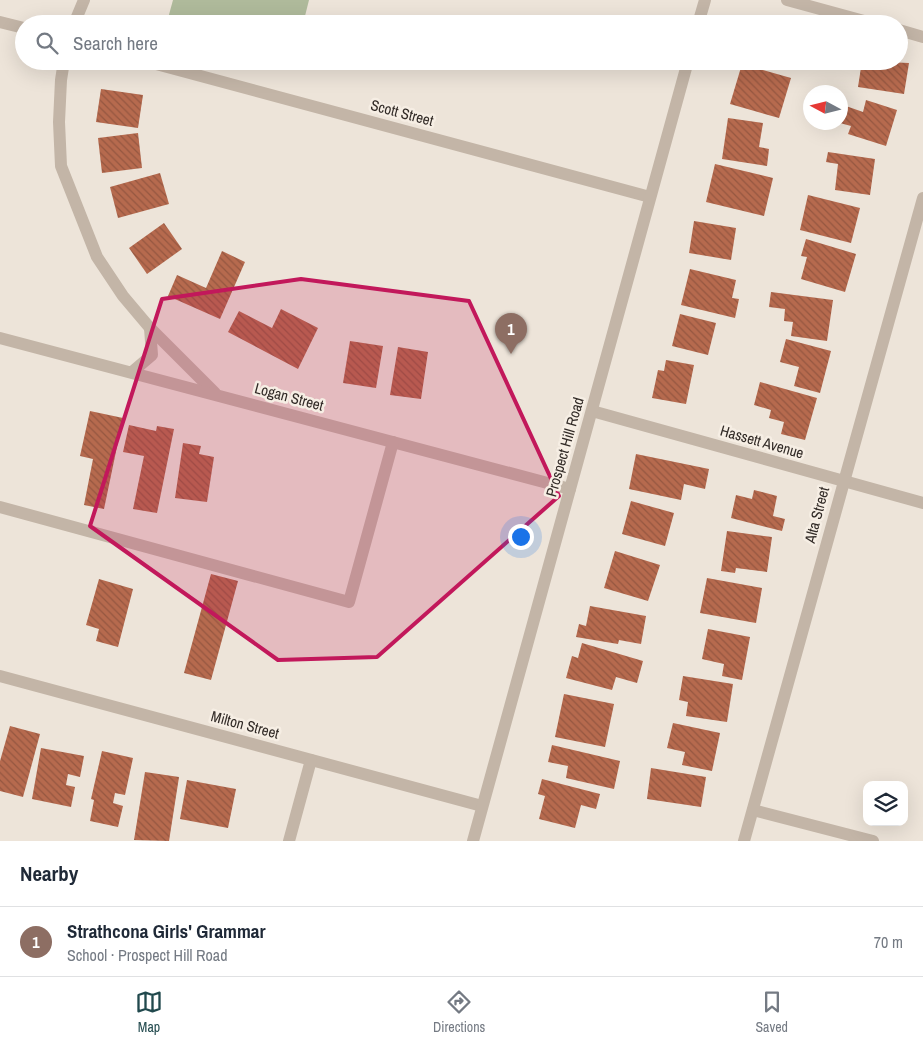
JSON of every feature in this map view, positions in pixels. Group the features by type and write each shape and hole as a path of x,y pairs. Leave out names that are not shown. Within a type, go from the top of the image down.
{"street":[{"path":"78,15 84,0"},
{"path":"701,15 705,0"},
{"path":"787,0 842,15"},
{"path":"0,22 15,26"},
{"path":"908,33 923,37"},
{"path":"63,70 58,122 61,166 97,257 123,296 150,328 217,395"},
{"name":"Scott Street","path":"178,70 650,197"},
{"name":"Prospect Hill Road","path":"473,841 685,70"},
{"name":"Alta Street","path":"744,841 923,198"},
{"path":"132,372 152,355 150,328"},
{"name":"Logan Street","path":"0,338 570,489"},
{"name":"Hassett Avenue","path":"592,411 923,503"},
{"path":"0,507 350,602 393,442"},
{"name":"Milton Street","path":"0,676 482,806"},
{"path":"289,841 311,760"},
{"path":"753,810 873,841"}],"highlighted area":[{"path":"301,279 469,301 559,496 377,657 278,660 90,526 162,299"}],"green space":[{"path":"173,0 309,0 305,15 169,15"}],"building":[{"path":"740,70 763,70 791,78 779,118 730,104"},
{"path":"861,70 908,70 904,94 858,87"},
{"path":"101,89 143,95 138,128 96,122"},
{"path":"866,100 897,110 886,146 848,134 851,126 848,125 848,107 863,112"},
{"path":"728,118 763,123 759,147 769,149 767,166 722,159"},
{"path":"138,133 142,168 102,173 98,138"},
{"path":"828,152 875,159 870,195 835,190 838,164 826,162"},
{"path":"715,164 773,178 764,216 706,202"},
{"path":"160,173 169,204 118,218 110,187"},
{"path":"808,195 860,208 851,243 800,230"},
{"path":"694,221 736,228 731,260 689,253"},
{"path":"164,223 182,249 147,274 129,248"},
{"path":"806,239 856,254 845,292 801,279 807,257 801,256"},
{"path":"222,251 245,262 220,319 168,296 177,275 206,288"},
{"path":"690,269 736,280 732,298 739,299 735,318 681,305"},
{"path":"771,292 833,300 827,341 791,336 793,322 784,321 785,309 769,307"},
{"path":"281,309 318,328 298,369 228,332 239,311 272,328"},
{"path":"680,314 716,323 708,355 672,346"},
{"path":"786,339 831,351 820,393 794,386 799,367 780,362"},
{"path":"350,341 383,346 376,388 343,383"},
{"path":"398,347 428,352 421,399 390,395"},
{"path":"666,360 694,365 686,404 652,398 658,370 664,371"},
{"path":"760,382 817,398 805,440 781,434 784,422 769,418 771,410 754,405"},
{"path":"90,411 123,418 104,509 84,505 93,459 80,456"},
{"path":"129,425 156,431 157,426 174,429 157,513 133,509 144,456 123,452"},
{"path":"183,443 201,446 199,454 214,457 207,502 175,498"},
{"path":"636,454 709,469 705,489 684,484 681,500 629,489"},
{"path":"754,490 777,496 773,516 785,519 782,531 731,518 736,495 752,499"},
{"path":"631,501 674,513 665,546 622,534"},
{"path":"727,531 772,537 767,572 736,568 735,573 721,571"},
{"path":"615,551 660,565 648,601 604,588"},
{"path":"211,574 238,581 211,680 184,673"},
{"path":"707,578 762,588 756,623 700,613"},
{"path":"99,579 133,589 118,647 96,641 99,629 86,625"},
{"path":"590,606 646,616 641,644 619,640 618,644 576,637 579,624 586,626"},
{"path":"708,629 750,637 742,680 722,676 724,664 702,659"},
{"path":"582,643 643,661 637,683 616,677 612,690 566,678 572,656 578,658"},
{"path":"683,676 733,684 727,722 686,716 688,702 679,700"},
{"path":"564,694 614,704 605,747 555,737"},
{"path":"673,723 720,733 712,771 682,765 685,752 667,748"},
{"path":"10,726 40,734 23,797 0,791 0,761"},
{"path":"552,745 620,761 614,789 566,778 568,766 548,762"},
{"path":"41,748 84,756 80,777 68,774 66,785 75,787 71,807 32,799"},
{"path":"102,751 133,758 125,795 115,793 113,803 123,806 118,827 90,821 94,800 91,799"},
{"path":"651,768 706,777 701,807 647,799"},
{"path":"145,772 179,777 169,841 134,840"},
{"path":"542,779 600,794 596,809 581,805 575,828 539,819 545,796 538,794"},
{"path":"187,780 236,789 228,828 180,819"}],"place":[{"name":"Strathcona Girls' Grammar","path":"511,354"}]}
